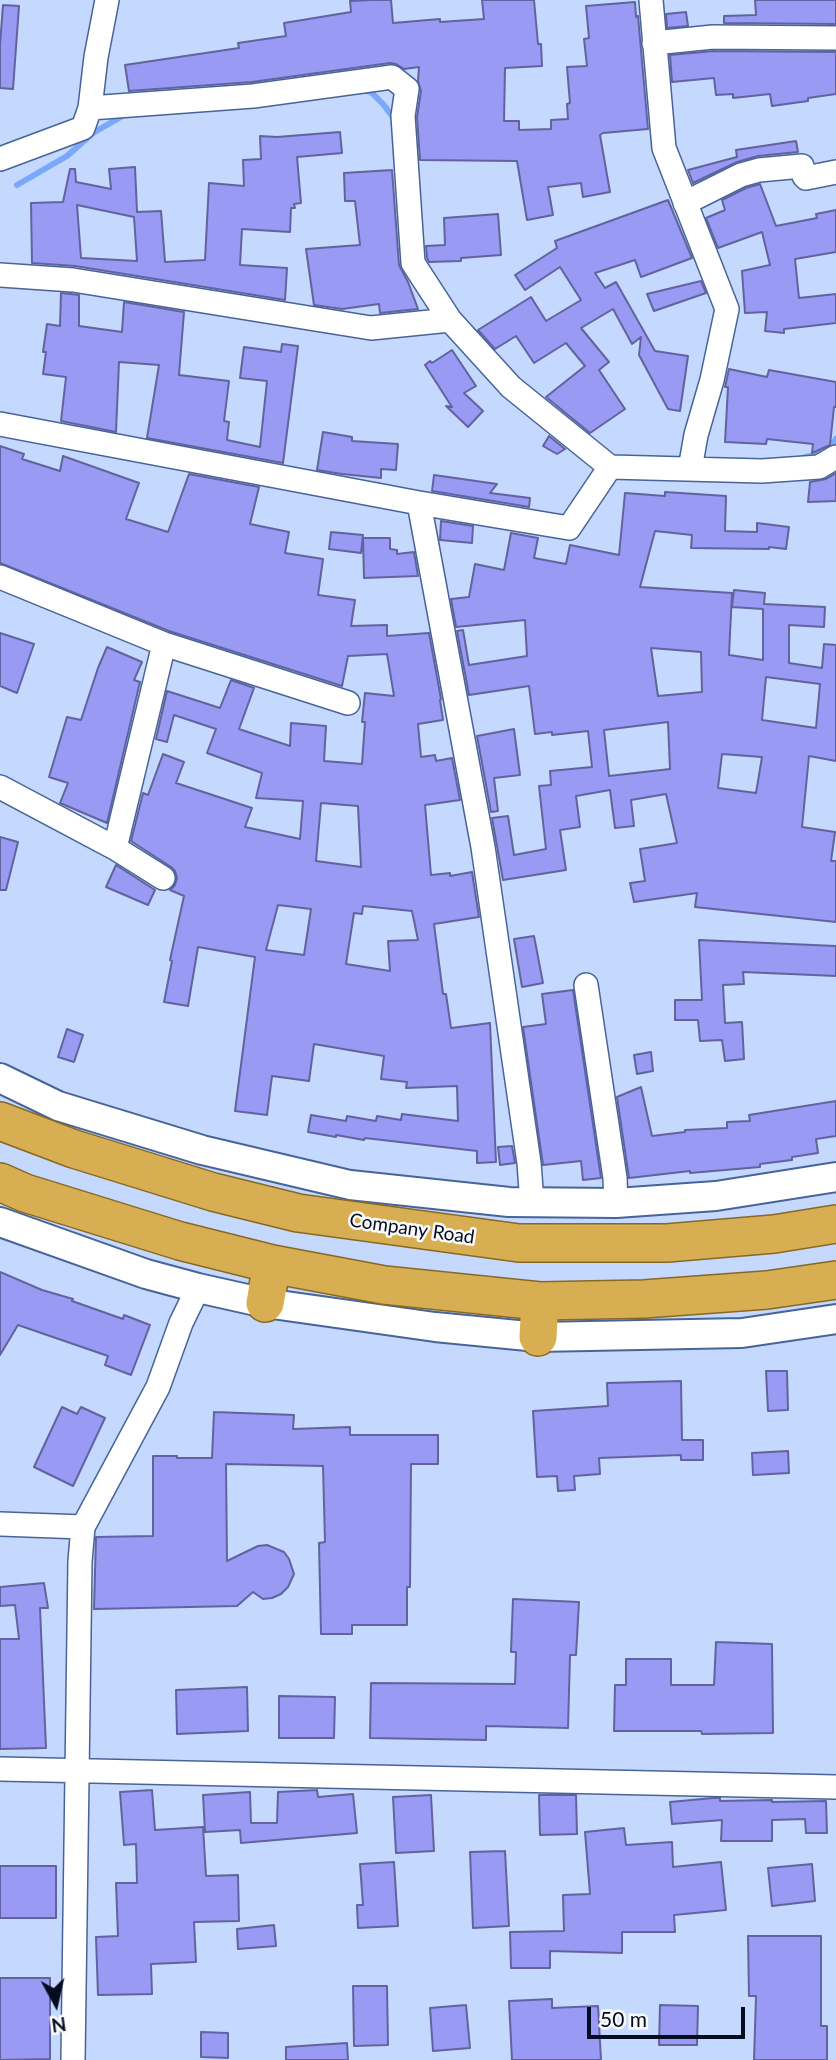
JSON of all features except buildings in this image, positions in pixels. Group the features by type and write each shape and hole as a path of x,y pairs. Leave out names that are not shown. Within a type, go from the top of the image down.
{"highway":[{"name":"Company Road","path":"0,1121 74,1149 188,1184 298,1213 519,1243 667,1243 774,1234 836,1224"},
{"path":"0,1182 25,1193 180,1241 272,1264 384,1285 540,1301 644,1299 753,1292 836,1280"},
{"path":"265,1303 272,1264"},
{"path":"538,1337 540,1301"}],"street":[{"path":"0,159 83,128 90,108 107,0"},
{"path":"651,0 664,148 727,309 690,469"},
{"path":"654,43 713,37 836,38"},
{"path":"90,108 253,96 392,77 407,89 403,116 413,263 450,320 511,387 610,467 762,471 819,467 836,457"},
{"path":"685,203 741,175 759,170 802,166 806,178 836,172"},
{"path":"0,275 73,280 371,328 450,320"},
{"path":"0,424 419,503 569,528 610,467"},
{"path":"419,503 483,847 529,1163 532,1202"},
{"path":"0,577 164,644 348,703"},
{"path":"115,848 164,644"},
{"path":"0,787 115,848 163,878"},
{"path":"586,985 615,1178 616,1203"},
{"path":"0,1078 58,1106 202,1150 350,1185 509,1202 616,1203 716,1196 836,1177"},
{"path":"0,1222 146,1274 198,1288 265,1303 435,1327 538,1337 742,1333 836,1319"},
{"path":"73,2060 80,1561 83,1527 158,1387 181,1323 198,1288"},
{"path":"0,1524 83,1527"},
{"path":"0,1769 836,1787"}],"waterway":[{"path":"363,90 371,92 395,120"},
{"path":"17,185 67,156 93,133 126,114"},
{"path":"803,458 828,451 836,439"}]}
